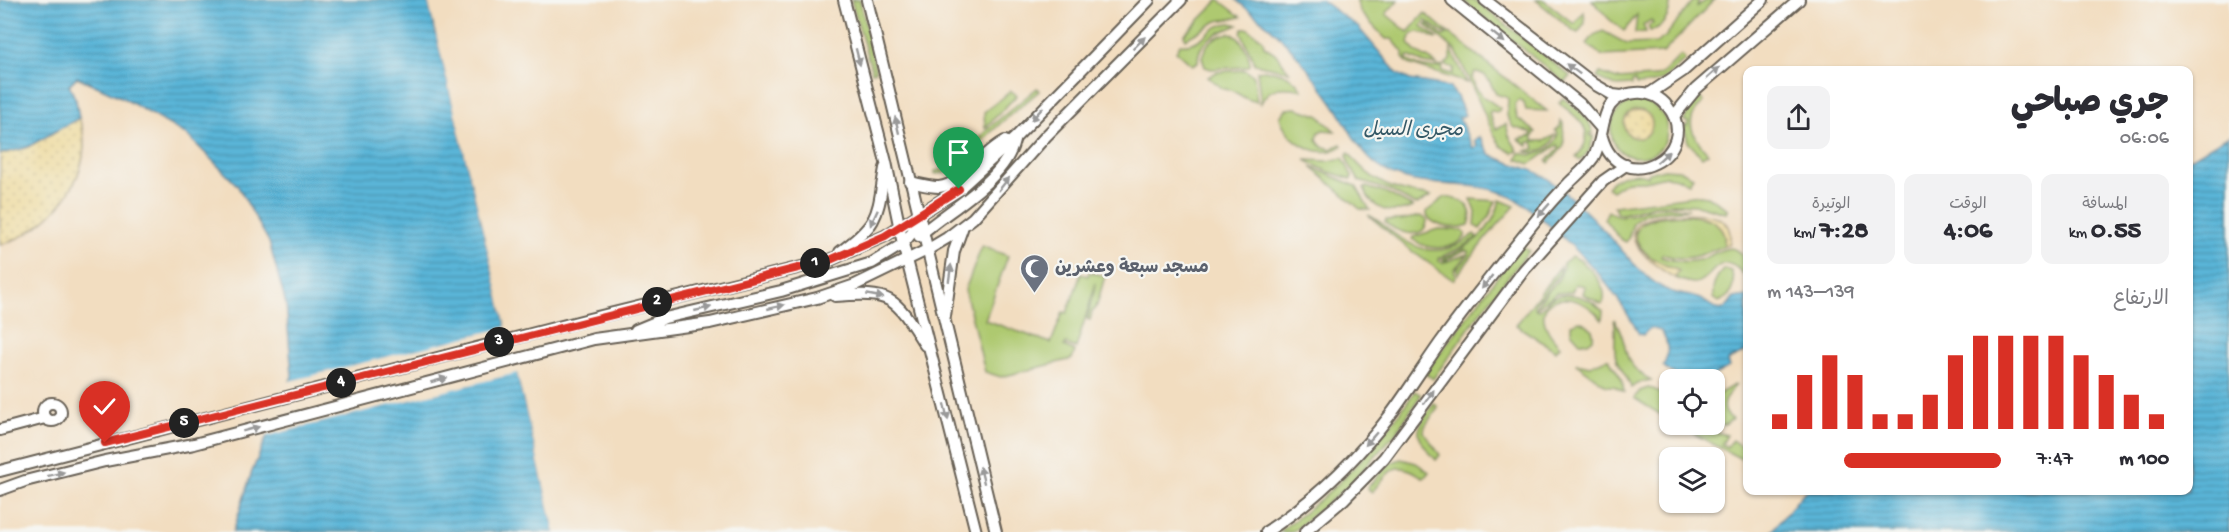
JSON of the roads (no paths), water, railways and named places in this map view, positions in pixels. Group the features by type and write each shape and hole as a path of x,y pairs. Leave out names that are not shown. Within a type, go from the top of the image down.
{"street":[{"path":"844,0 976,532"},
{"path":"867,0 996,532"},
{"path":"0,471 589,319 830,260 866,246 900,228 959,189 1015,138 1149,0"},
{"path":"0,490 25,481 105,461 194,444 594,339 710,322 817,298 855,285 927,250 964,226 982,209 1046,136 1181,0"},
{"path":"1266,532 1327,485 1392,413 1460,316 1523,236 1589,162 1597,150 1601,133 1605,113 1610,106 1622,96 1630,93 1649,94 1664,102 1674,116 1676,136 1672,148 1664,158 1646,167 1626,165 1608,151 1601,133 1580,104 1452,0"},
{"path":"1485,0 1594,84 1607,92 1622,96"},
{"path":"1649,94 1683,71 1763,0"},
{"path":"1674,116 1696,89 1799,0"},
{"path":"910,182 932,187 948,185 959,179 999,145 1015,138"},
{"path":"907,260 910,248 923,232 983,186 1010,153 1015,138"},
{"path":"830,260 864,234 875,220 886,162"},
{"path":"1305,532 1343,500 1384,458 1512,286 1608,176 1626,165"},
{"path":"628,334 665,318 781,291 828,278 872,262 903,244 911,234 919,216"},
{"path":"944,322 954,251 964,226"},
{"path":"817,298 865,294 883,297 904,312 931,355"},
{"path":"0,430 45,418"}],"water":[{"path":"0,0 428,0 555,532 233,532 251,474 292,376 286,304 269,242 237,185 187,135 123,98 77,77 69,85 76,100 79,118 26,148 0,154"},
{"name":"مجرى السيل","path":"1236,0 1321,0 1358,27 1398,74 1410,80 1450,88 1456,95 1465,115 1459,118 1473,148 1477,146 1474,140 1480,137 1490,154 1534,171 1548,179 1582,207 1636,266 1657,284 1669,291 1700,299 1717,309 1724,308 1733,298 1743,297 1743,353 1727,361 1729,367 1725,370 1667,369 1663,366 1667,357 1667,348 1661,331 1650,328 1643,335 1639,334 1600,276 1543,219 1511,197 1494,190 1415,181 1389,173 1378,166 1363,151 1336,107 1297,56 1275,32"},
{"path":"2229,135 2229,532 1771,532 1802,495 2193,495 2193,157"}],"place":[{"name":"مسجد سبعة وعشرين","path":"1034,294"}]}
